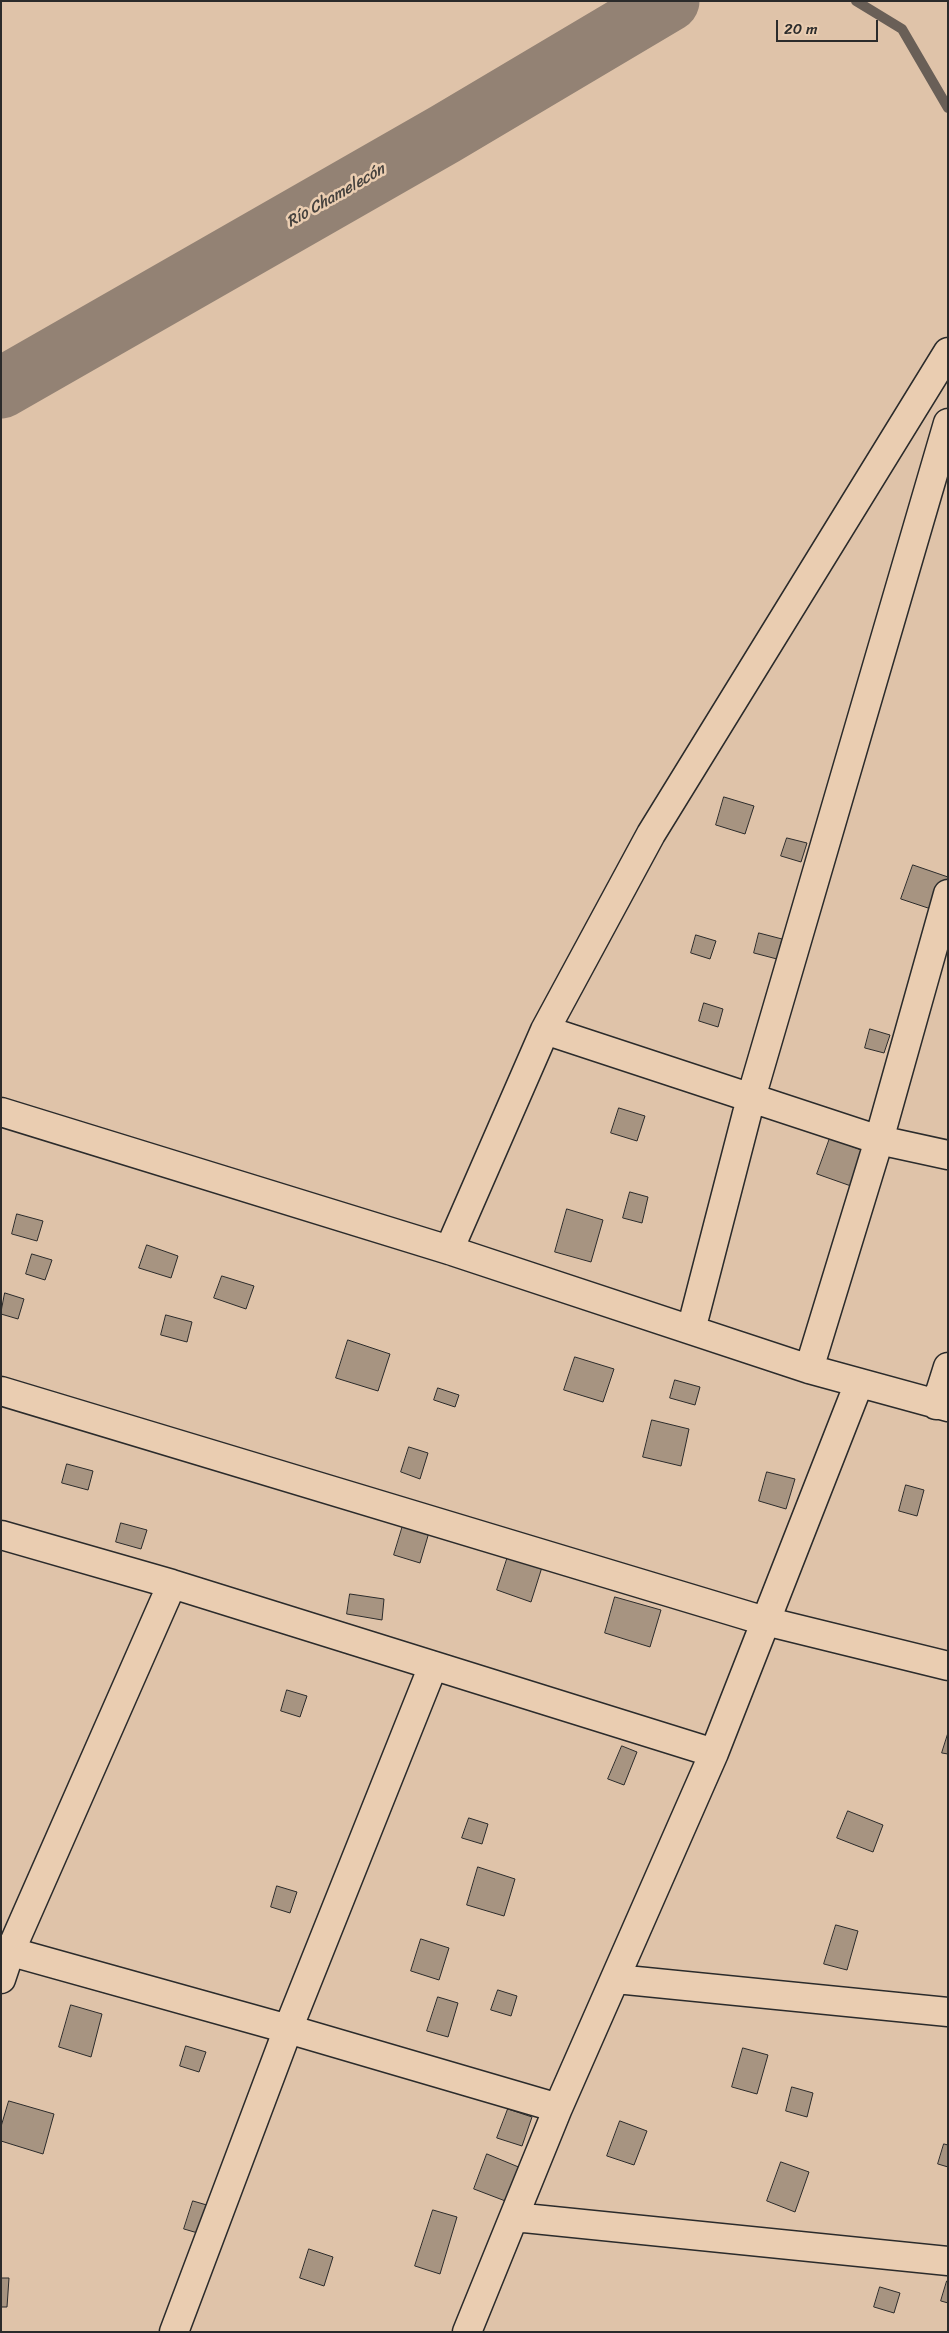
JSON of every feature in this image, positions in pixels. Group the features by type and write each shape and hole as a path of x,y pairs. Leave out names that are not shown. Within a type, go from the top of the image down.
{"street":[{"path":"450,1250 545,1030 651,834 948,352"},
{"path":"691,1330 751,1098 948,423"},
{"path":"809,1369 879,1140 948,894"},
{"path":"545,1030 879,1140 948,1155"},
{"path":"1,1112 450,1250 809,1369 942,1406 948,1367"},
{"path":"467,2332 558,2108 714,1754 859,1383"},
{"path":"1,1392 765,1621 948,1666"},
{"path":"1,1535 172,1584 714,1754"},
{"path":"1,1979 6,1950 172,1584"},
{"path":"174,2332 288,2029 433,1666"},
{"path":"6,1950 288,2029 558,2108"},
{"path":"616,1978 948,2012"},
{"path":"514,2217 948,2261"}],"building":[{"path":"724,797 754,806 745,834 716,825"},
{"path":"787,838 807,843 801,862 781,856"},
{"path":"913,865 948,877 948,898 943,913 901,899"},
{"path":"759,933 782,939 777,959 754,953"},
{"path":"696,935 716,941 710,959 691,953"},
{"path":"704,1003 723,1009 718,1027 699,1021"},
{"path":"870,1029 890,1035 884,1053 865,1048"},
{"path":"619,1108 645,1116 637,1141 611,1133"},
{"path":"830,1138 864,1151 851,1186 817,1174"},
{"path":"630,1192 648,1197 642,1223 623,1218"},
{"path":"567,1209 603,1220 591,1262 555,1252"},
{"path":"17,1214 43,1221 37,1241 12,1234"},
{"path":"147,1245 178,1256 171,1278 139,1268"},
{"path":"32,1254 52,1260 45,1280 26,1274"},
{"path":"222,1276 254,1286 246,1309 214,1298"},
{"path":"5,1293 24,1299 18,1319 1,1314"},
{"path":"166,1315 192,1322 187,1342 161,1335"},
{"path":"348,1340 390,1354 378,1391 336,1378"},
{"path":"575,1357 614,1369 603,1402 564,1390"},
{"path":"675,1380 700,1387 695,1405 670,1398"},
{"path":"438,1388 459,1395 455,1407 434,1400"},
{"path":"652,1420 689,1429 681,1466 643,1457"},
{"path":"409,1447 428,1453 420,1479 401,1472"},
{"path":"67,1464 93,1471 88,1490 62,1483"},
{"path":"767,1472 795,1479 786,1509 759,1501"},
{"path":"906,1485 924,1490 917,1516 899,1511"},
{"path":"404,1522 430,1529 420,1563 394,1555"},
{"path":"121,1523 147,1530 141,1549 116,1542"},
{"path":"509,1553 543,1564 531,1602 497,1590"},
{"path":"350,1594 384,1599 382,1620 347,1614"},
{"path":"615,1597 661,1610 650,1647 605,1633"},
{"path":"287,1690 307,1696 300,1717 281,1711"},
{"path":"948,1733 948,1754 942,1753"},
{"path":"622,1746 637,1752 624,1785 608,1779"},
{"path":"848,1811 883,1825 873,1852 837,1838"},
{"path":"469,1818 488,1824 482,1844 462,1838"},
{"path":"478,1867 515,1879 504,1916 467,1905"},
{"path":"277,1886 297,1892 290,1913 271,1907"},
{"path":"836,1925 858,1931 847,1970 824,1964"},
{"path":"421,1939 449,1948 439,1980 411,1971"},
{"path":"498,1990 517,1996 511,2016 491,2010"},
{"path":"438,1997 458,2003 448,2037 427,2031"},
{"path":"71,2005 102,2014 91,2057 59,2047"},
{"path":"186,2046 206,2052 199,2072 180,2066"},
{"path":"743,2048 768,2055 757,2094 732,2087"},
{"path":"792,2087 813,2093 807,2117 786,2111"},
{"path":"9,2101 54,2114 43,2154 1,2141 1,2127"},
{"path":"508,2109 532,2117 522,2146 497,2138"},
{"path":"620,2121 647,2131 634,2165 607,2156"},
{"path":"944,2144 948,2145 948,2167 938,2164"},
{"path":"487,2154 521,2168 508,2202 474,2189"},
{"path":"781,2162 809,2172 795,2212 767,2201"},
{"path":"193,2201 217,2208 208,2236 184,2229"},
{"path":"433,2210 457,2217 440,2274 415,2266"},
{"path":"309,2249 333,2257 324,2286 300,2278"},
{"path":"1,2278 9,2278 7,2307 1,2307"},
{"path":"948,2281 948,2303 941,2301"},
{"path":"880,2287 900,2293 894,2313 874,2307"}],"waterway":[{"name":"Río Chamelecón","path":"1,388 445,134 669,1"},
{"path":"856,1 902,29 948,108"}]}
